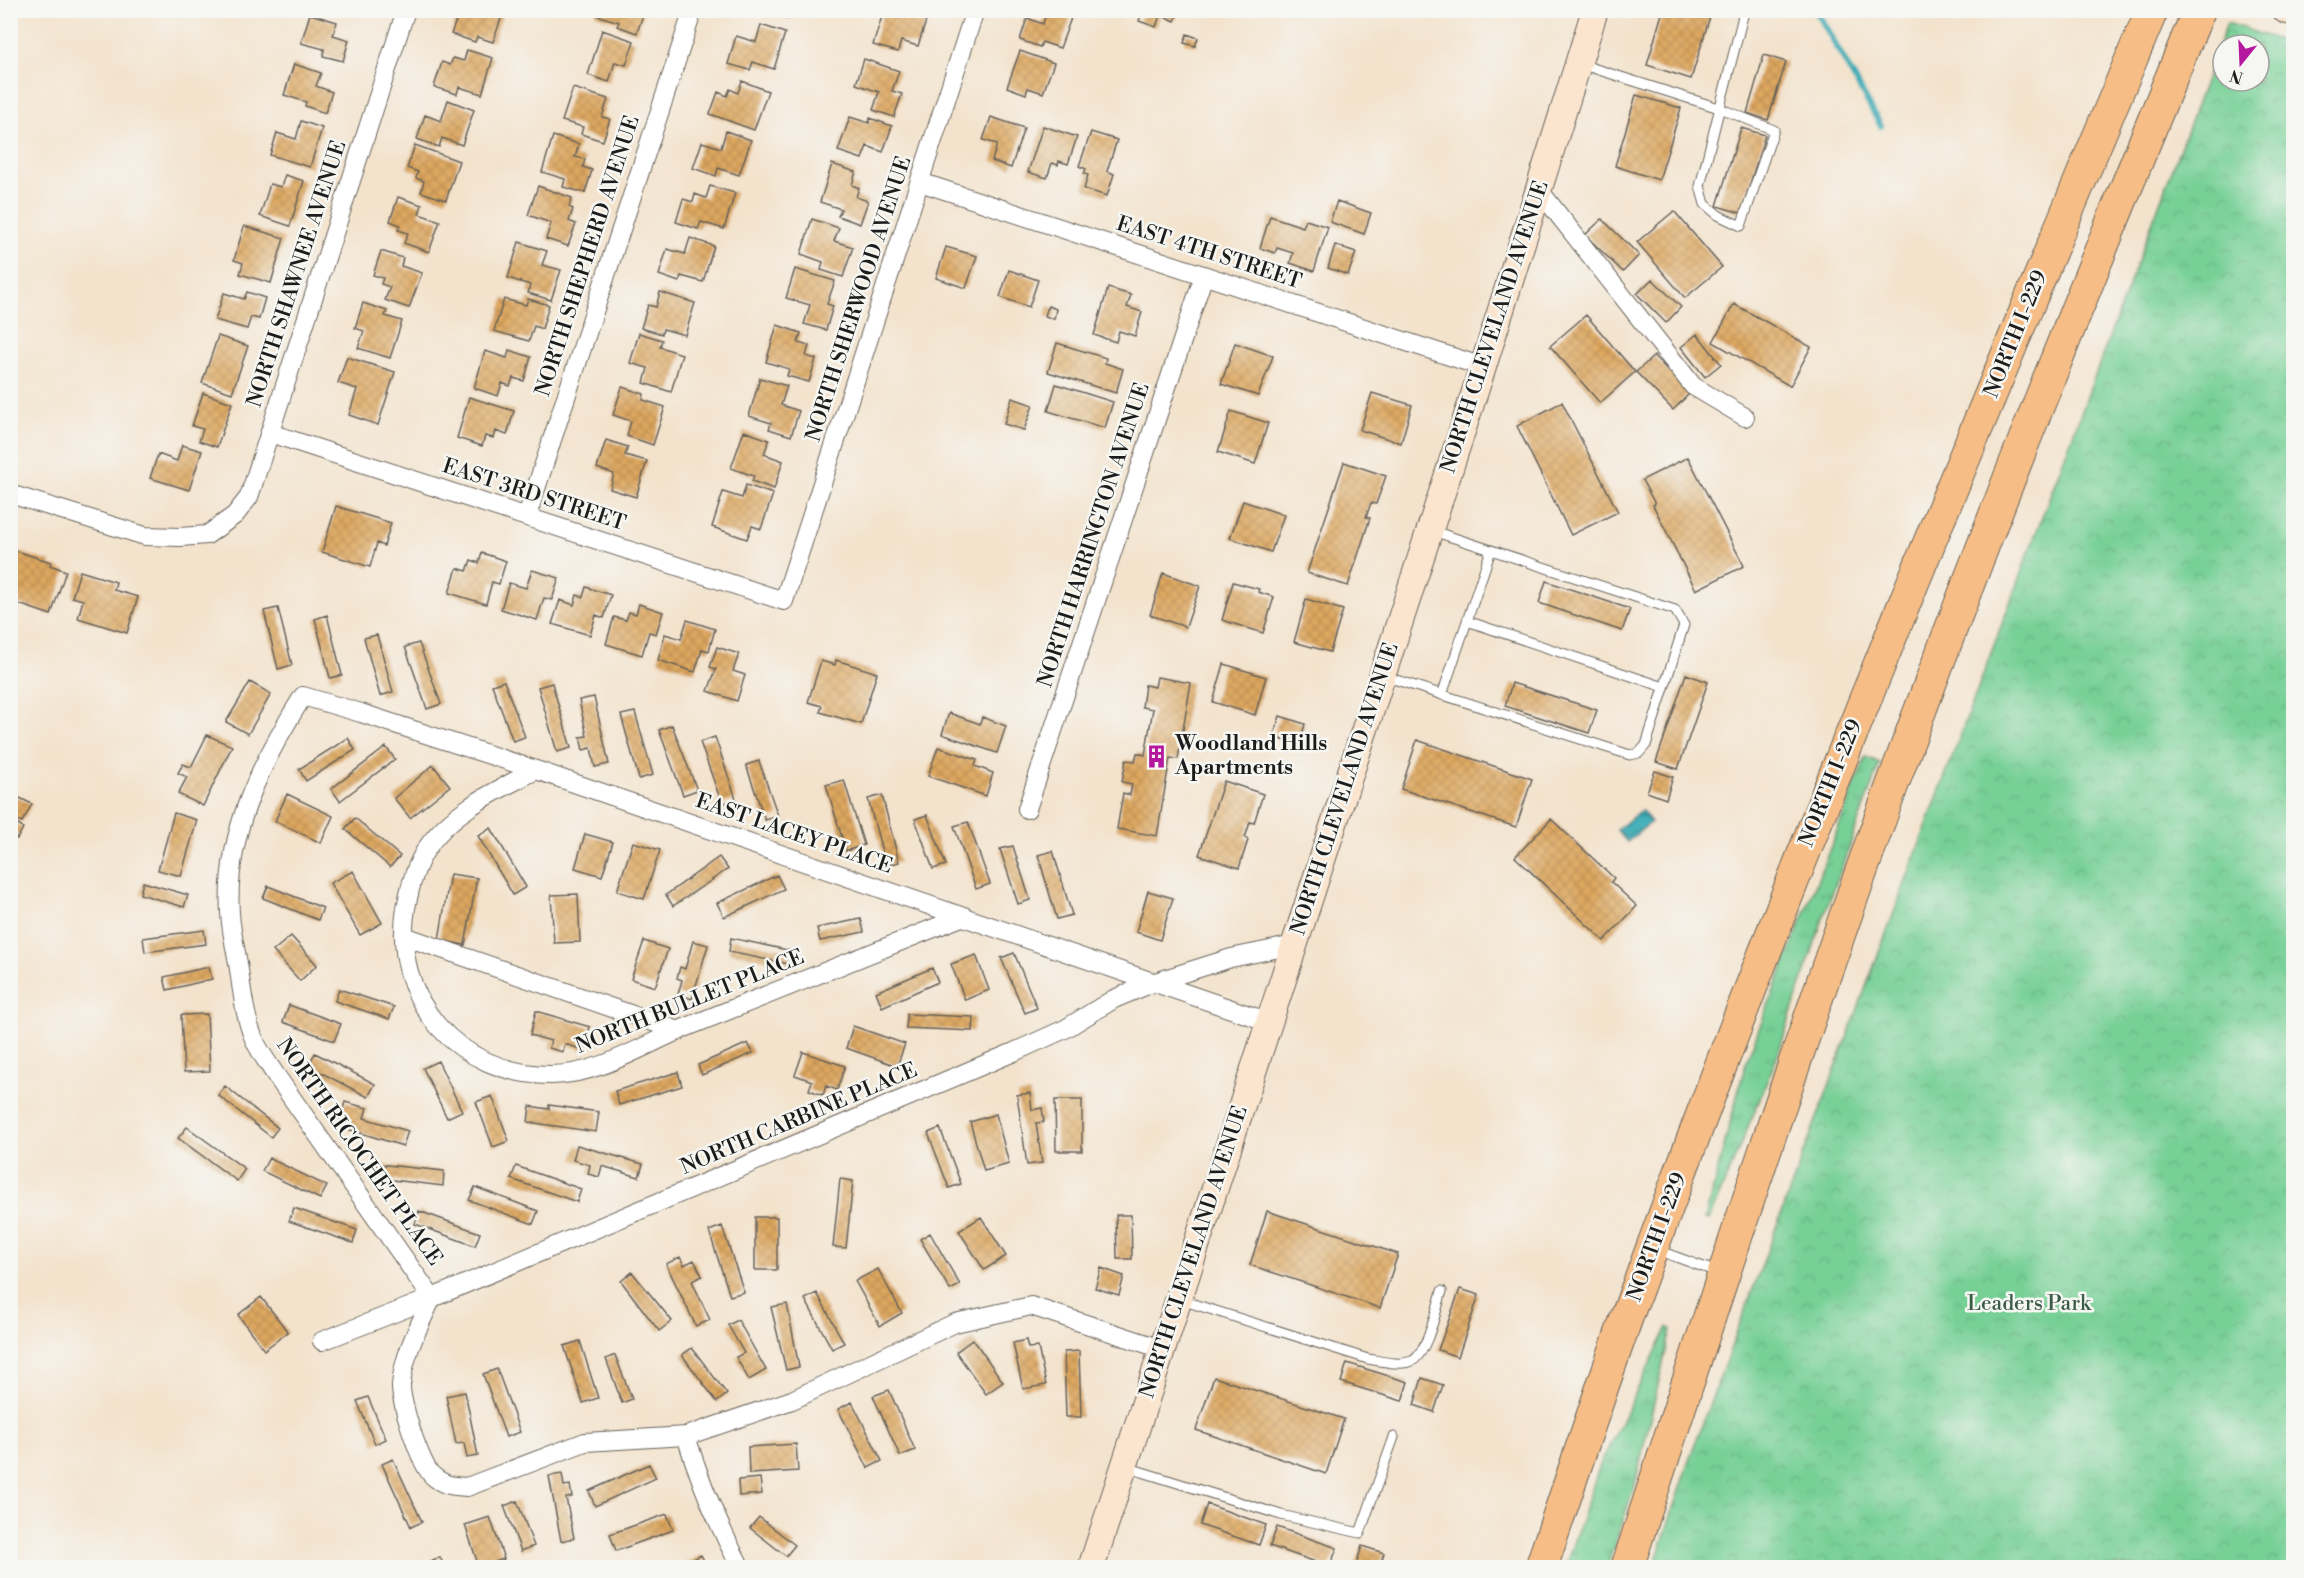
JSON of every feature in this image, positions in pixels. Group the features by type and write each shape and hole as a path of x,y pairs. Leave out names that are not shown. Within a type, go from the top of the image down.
{"highway":[{"name":"NORTH I-229","path":"1541,1568 1652,1248 1794,875 2151,10"},
{"path":"1627,1568 1837,939 1937,666 2068,327 2199,10"}],"street":[{"name":"NORTH SHAWNEE AVENUE","path":"10,494 145,536 207,535 235,515 249,497 406,10"},
{"name":"NORTH SHEPHERD AVENUE","path":"527,516 693,10"},
{"name":"NORTH SHERWOOD AVENUE","path":"784,601 975,10"},
{"name":"NORTH CLEVELAND AVENUE","path":"1091,1568 1483,367 1595,10"},
{"name":"EAST 4TH STREET","path":"920,182 1483,367"},
{"path":"1539,190 1693,386 1745,417"},
{"name":"NORTH HARRINGTON AVENUE","path":"1027,809 1204,275"},
{"name":"EAST 3RD STREET","path":"270,433 784,601"},
{"name":"EAST LACEY PLACE","path":"303,696 536,770 1269,1022"},
{"name":"NORTH RICOCHET PLACE","path":"303,696 277,738 246,803 237,833 230,877 230,914 246,1013 255,1041 275,1074 432,1298 407,1356 402,1385 402,1397 414,1439 431,1475 448,1486 467,1486 585,1442 686,1436"},
{"name":"NORTH BULLET PLACE","path":"536,770 497,790 437,833 425,850 409,891 404,936 406,963 424,1008 452,1041 501,1068 552,1075 577,1072 607,1063 679,1031 964,916"},
{"path":"404,936 679,1031"},
{"name":"NORTH CARBINE PLACE","path":"322,1341 432,1298 1014,1052 1065,1029 1114,999 1155,981 1231,958 1294,945"},
{"path":"741,1568 718,1524 699,1480 686,1436 792,1400 955,1323 1031,1306 1162,1349"}],"lane":[{"path":"1578,64 1719,108 1774,130 1741,226 1718,215 1705,204 1700,186 1719,108 1743,16 1739,10"},
{"path":"1382,676 1630,755 1639,753 1646,745 1684,625 1675,610 1429,530"},
{"path":"1442,695 1491,550"},
{"path":"1467,621 1664,687"},
{"path":"1652,1248 1724,1274"},
{"path":"1178,1300 1368,1359 1395,1362 1412,1361 1422,1352 1442,1291"},
{"path":"1124,1466 1281,1515 1360,1533 1394,1437"}],"green space":[{"name":"Leaders Park","path":"2227,23 2257,33 2223,33"},
{"name":"Leaders Park","path":"2271,37 2294,45 2293,1567 1654,1567 1690,1457 2211,66 2211,93 2271,93"},
{"path":"1866,757 1880,763 1822,921 1776,1060 1709,1220 1705,1219 1746,1062"},
{"path":"1668,1327 1671,1329 1634,1488 1607,1567 1565,1567 1600,1465"}],"water":[{"path":"1641,810 1651,822 1627,842 1617,830"}],"building":[{"path":"460,10 467,13 468,10 504,10 493,42 477,37 475,42 451,34"},
{"path":"597,10 640,10 644,12 637,33 617,26 619,22 596,15"},
{"path":"763,10 790,10 788,19"},
{"path":"884,10 904,16 905,12 927,18 918,46 901,41 898,52 873,45"},
{"path":"1047,10 1071,18 1060,48 1042,42 1040,47 1020,40 1027,18 1043,24"},
{"path":"1143,10 1171,10 1178,14 1175,21 1160,15 1156,27 1139,21"},
{"path":"1663,10 1712,10 1691,79 1647,65"},
{"path":"310,14 337,22 333,35 349,40 343,61 323,56 324,49 301,43"},
{"path":"761,25 785,33 774,69 753,62 750,70 728,64 736,36 756,42"},
{"path":"602,30 634,41 626,65 615,62 609,82 588,75"},
{"path":"1187,34 1198,38 1195,46 1184,43"},
{"path":"467,50 493,58 482,94 459,87 457,94 434,87 442,62 450,65 453,58 464,61"},
{"path":"1020,51 1054,63 1043,93 1028,88 1026,94 1007,87"},
{"path":"1764,55 1786,62 1768,120 1747,113"},
{"path":"864,59 899,71 892,91 902,94 894,117 873,110 879,92 856,84"},
{"path":"294,64 321,73 316,86 332,92 325,113 305,106 306,102 284,95"},
{"path":"742,81 768,91 754,130 710,114 718,92 727,96 730,89 738,93"},
{"path":"573,88 608,99 602,117 610,119 603,141 581,134 583,127 562,121"},
{"path":"1636,95 1681,108 1659,180 1615,166"},
{"path":"448,100 474,110 462,145 442,138 439,147 417,139 425,115 441,121"},
{"path":"850,117 869,123 870,118 892,126 883,152 867,146 862,159 838,151"},
{"path":"991,117 1024,128 1011,168 992,161 997,144 983,140"},
{"path":"301,121 322,128 310,167 270,155 277,133 296,139"},
{"path":"1043,126 1077,137 1068,164 1059,161 1058,165 1052,163 1047,178 1028,172"},
{"path":"1741,128 1765,135 1741,213 1717,206"},
{"path":"726,131 751,140 739,175 718,168 716,176 693,168 702,142 721,148"},
{"path":"1091,132 1117,140 1107,171 1114,174 1107,196 1084,189 1088,175 1084,174 1086,169 1079,166"},
{"path":"553,136 579,144 575,157 585,159 583,167 592,170 585,193 563,187 565,179 542,172"},
{"path":"415,145 459,161 446,200 421,192 424,181 416,178 418,172 407,168"},
{"path":"832,164 856,172 852,185 859,188 856,197 868,201 860,224 838,216 841,209 820,202"},
{"path":"285,175 304,181 290,226 260,216 270,184 281,187"},
{"path":"538,186 572,198 569,207 573,209 569,221 576,224 568,246 546,239 551,223 528,215"},
{"path":"710,186 735,193 724,229 701,222 698,229 676,222 683,199 693,202 695,194 706,198"},
{"path":"398,197 422,205 419,214 440,221 429,252 404,243 408,233 398,230 400,225 390,221"},
{"path":"1337,201 1371,213 1364,234 1330,222"},
{"path":"1674,211 1722,267 1685,298 1637,242"},
{"path":"1270,216 1303,227 1306,220 1328,227 1314,271 1290,263 1293,253 1277,248 1275,253 1260,248"},
{"path":"812,219 839,228 834,241 853,247 843,277 821,270 823,262 801,254"},
{"path":"1602,219 1639,255 1623,272 1585,235"},
{"path":"244,226 284,238 271,283 240,274 243,263 234,260"},
{"path":"690,238 714,246 703,282 681,276 679,282 659,275 667,249 685,254"},
{"path":"519,242 547,251 542,265 561,270 551,300 528,293 530,285 508,278"},
{"path":"1335,245 1356,252 1348,275 1328,268"},
{"path":"946,247 977,256 966,288 936,278"},
{"path":"381,251 403,258 401,266 422,273 409,308 385,300 390,287 381,284 383,278 373,275"},
{"path":"795,269 835,281 827,304 833,306 826,330 804,324 810,305 786,298"},
{"path":"1009,270 1038,280 1029,307 1000,297"},
{"path":"1652,279 1681,307 1666,323 1637,294"},
{"path":"1108,288 1131,295 1127,307 1142,312 1135,336 1119,331 1116,342 1094,335"},
{"path":"247,292 265,298 259,319 251,317 247,329 215,320 224,293 244,299"},
{"path":"660,292 695,303 685,335 663,329 662,334 641,328 648,305 656,307"},
{"path":"504,299 526,305 528,299 549,305 542,329 534,326 529,341 494,331"},
{"path":"363,303 387,311 385,316 402,321 390,358 358,348 364,331 355,328"},
{"path":"1734,304 1811,347 1790,386 1713,342"},
{"path":"1048,306 1056,309 1054,319 1045,316"},
{"path":"1586,315 1635,372 1600,403 1550,346"},
{"path":"777,325 801,333 798,343 809,346 806,356 816,359 809,382 787,376 789,369 766,362"},
{"path":"639,333 662,340 660,347 682,354 671,392 644,383 648,368 630,363"},
{"path":"1697,334 1721,364 1705,377 1681,347"},
{"path":"218,336 248,346 232,393 202,383"},
{"path":"1057,343 1106,358 1105,363 1123,369 1116,393 1048,372"},
{"path":"1235,343 1273,356 1258,396 1221,384"},
{"path":"509,350 531,357 524,381 513,378 510,386 502,383 498,396 474,388 485,351 507,358"},
{"path":"1654,356 1690,393 1673,410 1636,372"},
{"path":"347,357 395,372 378,425 349,415 357,389 338,383"},
{"path":"760,378 787,386 781,405 799,411 791,436 769,429 771,423 749,416"},
{"path":"1056,384 1113,402 1105,428 1048,411"},
{"path":"622,387 644,394 643,400 665,407 653,445 627,436 631,421 613,415"},
{"path":"203,393 232,403 217,447 199,441 203,429 192,426"},
{"path":"1372,393 1412,405 1401,443 1360,430"},
{"path":"469,397 514,411 507,435 496,431 494,438 485,436 482,446 457,438"},
{"path":"1012,398 1033,405 1024,430 1004,424"},
{"path":"1562,402 1618,512 1571,535 1517,426"},
{"path":"1231,411 1268,423 1255,464 1218,452"},
{"path":"744,431 769,440 764,454 783,461 774,489 752,481 754,476 731,468"},
{"path":"606,440 628,447 625,455 647,461 636,497 610,489 614,474 597,468"},
{"path":"182,445 202,451 189,490 150,478 158,454 177,461"},
{"path":"1688,457 1744,566 1696,590 1642,480"},
{"path":"1344,462 1386,476 1376,504 1371,503 1366,517 1370,518 1348,586 1307,573"},
{"path":"746,485 773,494 761,529 752,526 747,539 712,527 723,492 742,498"},
{"path":"1243,501 1284,515 1271,552 1230,538"},
{"path":"336,506 391,523 384,546 377,543 370,567 322,552"},
{"path":"10,549 51,562 50,565 66,571 51,615 10,601"},
{"path":"482,553 506,561 499,584 492,582 486,604 449,593 457,568 467,571 471,560 479,563"},
{"path":"532,570 559,578 552,600 544,598 537,620 501,609 509,583 526,588"},
{"path":"80,571 116,582 114,590 138,597 127,633 78,618 83,600 72,597"},
{"path":"1163,573 1200,586 1186,627 1150,615"},
{"path":"1546,581 1630,609 1622,631 1539,603"},
{"path":"1233,582 1259,589 1258,592 1274,597 1263,633 1222,620"},
{"path":"586,587 611,595 604,618 596,615 590,635 552,624 560,600 574,605 577,595 583,597"},
{"path":"1306,599 1343,610 1330,652 1294,642"},
{"path":"639,604 663,612 656,634 649,632 642,655 606,644 614,617 626,620 629,612 636,614"},
{"path":"278,608 292,665 278,669 264,611"},
{"path":"327,615 342,675 330,678 315,619"},
{"path":"687,620 715,629 709,651 702,649 695,672 658,660 665,634 681,639"},
{"path":"377,635 393,692 380,696 364,638"},
{"path":"419,643 441,704 427,709 405,647"},
{"path":"717,647 739,654 733,671 745,675 737,701 708,691 716,669 710,667"},
{"path":"836,660 877,673 861,724 820,712 822,706 808,702 821,661 835,665"},
{"path":"1224,664 1266,677 1255,715 1213,702"},
{"path":"1686,674 1708,682 1678,769 1656,762"},
{"name":"Woodland Hills Apartments","path":"1157,677 1191,683 1178,759 1170,758 1157,836 1117,829 1123,793 1130,795 1132,784 1122,782 1126,760 1135,761 1137,753 1145,755 1153,709 1142,707 1145,685 1155,687"},
{"path":"504,681 525,737 513,741 492,685"},
{"path":"250,682 271,694 248,734 226,722"},
{"path":"552,683 571,748 557,752 538,687"},
{"path":"1512,683 1597,710 1589,733 1505,706"},
{"path":"594,697 609,764 595,767 591,748 583,750 580,737 587,736 579,700"},
{"path":"635,712 653,775 639,779 621,715"},
{"path":"949,713 980,724 982,717 1006,726 997,753 942,734"},
{"path":"1280,716 1305,724 1299,745 1273,737"},
{"path":"672,725 697,790 683,795 659,730"},
{"path":"207,735 232,746 203,806 178,794 187,777 178,773 183,764 191,767"},
{"path":"715,737 736,799 722,804 700,742"},
{"path":"348,738 355,750 306,781 299,769"},
{"path":"1417,740 1532,779 1516,827 1401,789"},
{"path":"386,747 395,759 340,801 331,789"},
{"path":"938,747 977,760 975,766 993,773 986,796 928,776"},
{"path":"759,761 778,816 765,820 746,765"},
{"path":"433,765 450,786 410,818 394,798"},
{"path":"1655,771 1673,777 1666,799 1647,792"},
{"path":"844,780 864,845 846,851 826,785"},
{"name":"Woodland Hills Apartments","path":"1224,781 1263,794 1254,823 1250,822 1245,838 1248,840 1239,868 1199,855"},
{"path":"10,793 32,804 22,822 17,820 15,823 23,828 17,839 10,836"},
{"path":"287,794 333,816 321,843 275,821"},
{"path":"882,795 899,862 886,866 868,799"},
{"path":"174,813 197,820 181,876 158,870"},
{"path":"927,815 946,865 933,869 915,819"},
{"path":"355,818 400,856 390,867 345,829"},
{"path":"1551,819 1614,878 1611,882 1637,906 1604,941 1515,857"},
{"path":"968,822 990,884 976,889 954,826"},
{"path":"491,828 526,887 513,895 478,836"},
{"path":"585,834 613,842 602,876 575,868"},
{"path":"633,842 660,850 644,899 617,891"},
{"path":"1013,846 1030,900 1018,904 1000,849"},
{"path":"1053,851 1072,915 1057,919 1038,855"},
{"path":"719,857 728,869 673,906 666,895"},
{"path":"353,871 382,923 360,935 330,883"},
{"path":"450,874 477,878 465,945 439,940"},
{"path":"777,875 784,889 724,917 717,903"},
{"path":"143,882 188,895 184,907 140,894"},
{"path":"268,886 323,908 318,920 263,898"},
{"path":"1148,891 1173,898 1160,940 1136,932"},
{"path":"578,894 580,942 554,943 551,895"},
{"path":"861,919 864,932 820,941 817,928"},
{"path":"204,930 206,944 145,952 143,938"},
{"path":"291,936 317,965 300,981 273,951"},
{"path":"731,938 792,951 789,964 729,952"},
{"path":"644,941 668,949 655,987 631,979"},
{"path":"693,941 708,945 692,999 678,994 682,980 677,978 680,967 685,969"},
{"path":"1014,953 1037,1008 1025,1013 1001,958"},
{"path":"976,955 989,990 965,1000 951,964"},
{"path":"209,967 212,979 167,990 164,977"},
{"path":"932,968 938,982 882,1007 876,992"},
{"path":"339,989 394,1007 389,1019 335,1001"},
{"path":"289,1005 341,1024 334,1041 283,1022"},
{"path":"536,1011 590,1027 583,1050 565,1044 563,1052 549,1048 551,1041 530,1035"},
{"path":"207,1014 210,1071 184,1072 181,1015"},
{"path":"907,1014 974,1017 973,1031 906,1028"},
{"path":"853,1026 905,1044 897,1066 846,1048"},
{"path":"748,1043 753,1053 702,1075 698,1065"},
{"path":"803,1052 845,1066 837,1090 826,1086 823,1095 809,1090 812,1081 795,1075"},
{"path":"315,1053 375,1084 368,1097 308,1066"},
{"path":"438,1061 462,1111 447,1118 423,1068"},
{"path":"678,1072 682,1086 619,1105 615,1091"},
{"path":"225,1086 278,1128 271,1137 218,1095"},
{"path":"1030,1093 1032,1110 1042,1108 1044,1122 1036,1123 1042,1163 1027,1165 1017,1095"},
{"path":"492,1096 509,1141 493,1147 476,1102"},
{"path":"1055,1100 1082,1100 1082,1151 1056,1151"},
{"path":"345,1102 367,1108 364,1118 408,1131 403,1146 338,1126"},
{"path":"549,1105 599,1112 596,1132 528,1122 530,1106 549,1109"},
{"path":"996,1114 1009,1164 984,1171 970,1122"},
{"path":"187,1127 245,1169 237,1181 178,1138"},
{"path":"940,1128 961,1184 949,1188 928,1133"},
{"path":"577,1145 643,1164 639,1177 602,1166 599,1177 588,1174 590,1165 573,1160"},
{"path":"269,1158 327,1186 320,1199 262,1171"},
{"path":"377,1164 444,1171 443,1186 376,1178"},
{"path":"516,1166 581,1189 577,1202 511,1179"},
{"path":"840,1179 853,1181 846,1248 833,1247"},
{"path":"475,1187 538,1211 533,1224 469,1200"},
{"path":"294,1208 357,1230 353,1243 289,1221"},
{"path":"419,1211 480,1233 475,1246 415,1224"},
{"path":"1267,1211 1398,1254 1380,1308 1250,1265"},
{"path":"1116,1215 1131,1215 1132,1259 1117,1259"},
{"path":"755,1217 777,1217 777,1270 755,1270"},
{"path":"981,1217 1006,1256 984,1270 959,1231"},
{"path":"722,1226 744,1292 730,1296 709,1231"},
{"path":"930,1233 960,1285 950,1290 920,1239"},
{"path":"680,1257 684,1265 694,1260 702,1276 692,1281 710,1320 696,1326 666,1264"},
{"path":"1101,1268 1124,1276 1119,1295 1095,1288"},
{"path":"878,1269 902,1313 880,1326 855,1281"},
{"path":"632,1272 672,1321 659,1331 621,1281"},
{"path":"1460,1289 1479,1295 1458,1357 1438,1350"},
{"path":"817,1293 844,1343 832,1349 805,1299"},
{"path":"261,1297 288,1332 264,1350 238,1315"},
{"path":"787,1304 799,1367 786,1370 771,1307"},
{"path":"738,1320 766,1370 749,1380 736,1357 744,1353 728,1325"},
{"path":"973,1339 1003,1382 986,1394 956,1352"},
{"path":"1026,1340 1028,1348 1038,1347 1046,1385 1023,1389 1013,1343"},
{"path":"580,1341 598,1398 583,1403 564,1346"},
{"path":"692,1348 727,1394 717,1402 682,1355"},
{"path":"1079,1351 1081,1417 1066,1417 1064,1352"},
{"path":"615,1355 632,1399 622,1403 606,1359"},
{"path":"1347,1363 1408,1382 1402,1401 1341,1382"},
{"path":"497,1369 520,1432 506,1437 483,1374"},
{"path":"1214,1377 1344,1419 1326,1474 1196,1430"},
{"path":"1422,1378 1443,1385 1434,1412 1414,1405"},
{"path":"889,1390 915,1450 900,1456 873,1396"},
{"path":"465,1392 478,1456 467,1458 464,1443 456,1444 446,1396"},
{"path":"368,1397 386,1439 375,1444 357,1401"},
{"path":"852,1402 882,1461 868,1468 838,1409"},
{"path":"796,1444 798,1471 749,1474 748,1447"},
{"path":"393,1459 422,1522 411,1527 382,1464"},
{"path":"649,1464 656,1478 595,1506 589,1491"},
{"path":"562,1474 564,1486 570,1485 572,1497 566,1498 574,1538 561,1541 549,1476"},
{"path":"760,1478 762,1494 739,1496 738,1480"},
{"path":"517,1501 534,1546 521,1551 504,1506"},
{"path":"1207,1504 1266,1525 1259,1545 1200,1525"},
{"path":"667,1514 673,1530 616,1551 610,1534"},
{"path":"490,1517 504,1559 479,1567 465,1525"},
{"path":"759,1517 795,1545 786,1556 750,1528"},
{"path":"1277,1527 1337,1548 1330,1567 1270,1546"},
{"path":"1362,1546 1384,1553 1379,1568 1355,1568"},
{"path":"701,1555 708,1568 677,1568"},
{"path":"440,1557 445,1568 431,1568 428,1562"}],"waterway":[{"path":"1816,10 1881,126"}],"place":[{"name":"Woodland Hills Apartments","path":"1157,756"}]}
